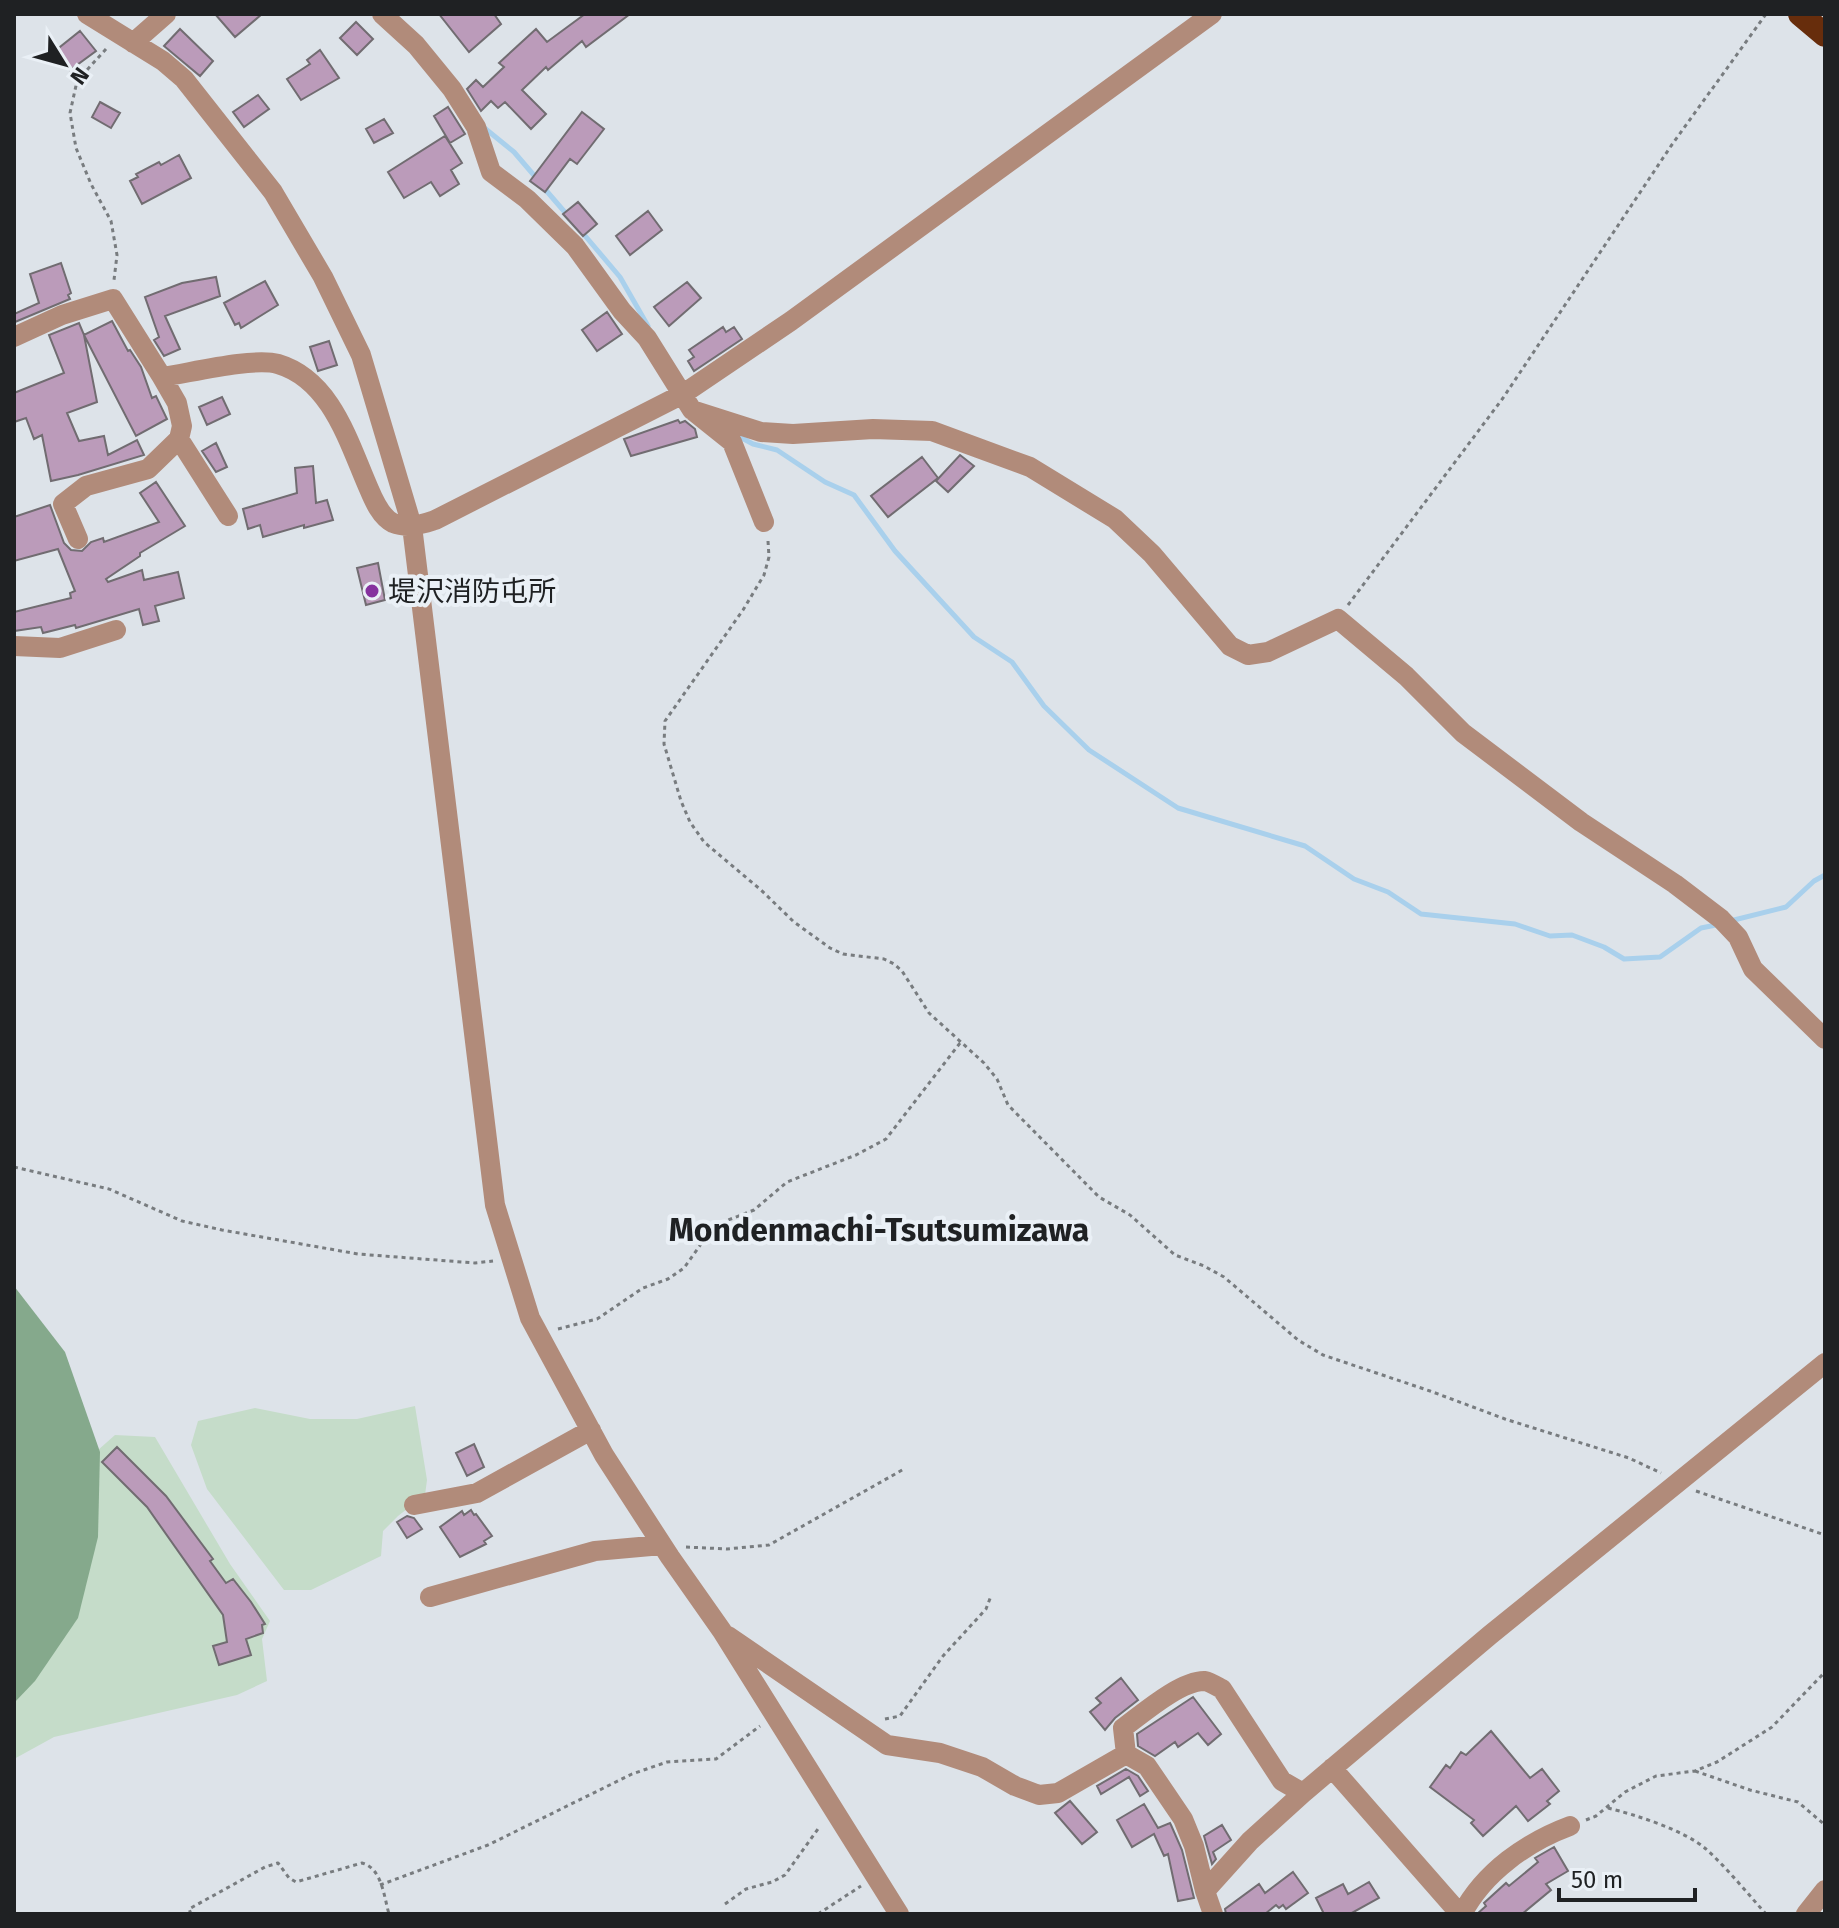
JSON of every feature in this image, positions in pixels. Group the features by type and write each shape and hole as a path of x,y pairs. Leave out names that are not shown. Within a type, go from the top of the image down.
{"street":[{"path":"87,14 163,61 184,79 273,192 316,265 361,355 412,526 495,1205 530,1318 591,1430 662,1545 722,1631 899,1914"},
{"path":"126,39 166,14"},
{"path":"382,14 416,45 452,89 476,127 491,172 527,199 575,246 622,311 647,338 688,402 732,442 764,522"},
{"path":"162,377 258,362 278,364 304,378 333,408 376,506 392,522 412,526 435,520 688,402 791,321 1212,14"},
{"path":"14,337 62,315 113,299 177,403 182,426 179,439 148,469 86,486 63,504 78,539"},
{"path":"688,402 761,432 932,431 1030,467 1115,519 1152,554 1230,646 1248,655 1268,652 1338,619 1406,676 1463,733 1581,822 1675,884 1721,919 1738,937 1753,969 1825,1039"},
{"path":"179,439 228,516"},
{"path":"14,646 60,648 116,630"},
{"path":"1205,1891 1250,1841 1332,1768 1825,1363"},
{"path":"414,1505 477,1493 591,1430"},
{"path":"430,1597 595,1551 662,1545"},
{"path":"722,1631 887,1745 940,1753 982,1767 1015,1786 1039,1795 1058,1793 1126,1754"},
{"path":"1126,1754 1123,1728 1162,1699 1206,1681 1222,1689 1282,1781 1303,1793"},
{"path":"1126,1754 1147,1766 1183,1819 1213,1914"},
{"path":"1332,1768 1461,1914 1504,1864 1538,1838 1570,1826"},
{"path":"1806,1914 1825,1890"}],"path":[{"path":"1338,619 1503,398 1671,146 1766,14"},
{"path":"113,299 117,255 111,221 76,148 70,113 77,81 126,39"},
{"path":"764,522 769,557 764,575 665,721 664,744 681,801 690,822 704,842 794,922 843,954 884,959 894,964 902,971 929,1013 984,1063 997,1079 1008,1105 1099,1197 1130,1215 1175,1255 1224,1277 1298,1340 1323,1355 1505,1419 1629,1458 1707,1497 1786,1519 1825,1535"},
{"path":"538,1335 597,1319 643,1288 668,1279 684,1268 701,1244 723,1222 754,1210 787,1182 856,1155 886,1139 961,1042"},
{"path":"14,1167 109,1189 182,1221 222,1230 358,1254 475,1263 511,1258"},
{"path":"662,1545 727,1549 769,1545 904,1469"},
{"path":"858,1726 900,1716 943,1656 986,1609 991,1596"},
{"path":"1570,1826 1596,1816 1625,1792 1656,1776 1695,1771 1717,1762 1772,1727 1825,1672"},
{"path":"380,1885 488,1845 632,1774 667,1762 716,1759 775,1716"},
{"path":"1695,1771 1798,1802 1825,1825"},
{"path":"725,1904 746,1889 785,1875 833,1808"},
{"path":"1606,1808 1636,1815 1689,1837 1705,1848 1766,1914"},
{"path":"191,1914 189,1909 265,1867 278,1863 296,1882 362,1863 370,1865 389,1914"},
{"path":"818,1914 876,1877"}],"green space":[{"path":"14,1286 65,1352 100,1452 98,1537 78,1618 35,1681 14,1703"},
{"path":"415,1406 427,1480 425,1495 383,1531 381,1556 311,1590 284,1590 207,1489 191,1445 198,1421 255,1408 310,1419 357,1419"},
{"path":"115,1435 155,1437 230,1564 270,1621 262,1639 267,1681 237,1695 54,1737 14,1759 14,1531 62,1482"}],"building":[{"path":"215,14 262,14 235,37"},
{"path":"439,14 494,14 501,24 469,52"},
{"path":"585,14 630,14 586,47 582,41 548,70 546,67 522,90 546,114 531,129 505,102 498,108 491,101 481,111 467,89 476,80 483,87 504,67 499,63 536,29 547,42"},
{"path":"356,22 373,39 357,55 340,38"},
{"path":"180,29 213,61 200,76 164,46"},
{"path":"80,31 96,51 70,70 55,51"},
{"path":"320,50 339,78 301,100 287,79 310,64 307,60"},
{"path":"258,95 269,109 244,127 233,112"},
{"path":"100,102 120,113 111,128 92,117"},
{"path":"448,107 465,134 450,143 434,116"},
{"path":"582,112 604,129 577,164 570,159 545,192 530,181"},
{"path":"384,119 393,133 374,143 366,129"},
{"path":"445,136 462,163 451,170 459,184 440,196 431,182 404,198 388,172"},
{"path":"179,155 191,178 142,204 130,181 138,177 136,174"},
{"path":"578,202 597,224 583,236 563,214"},
{"path":"648,211 662,230 630,255 616,236"},
{"path":"61,263 71,293 68,295 70,299 15,322 14,314 39,303 30,274"},
{"path":"216,277 220,296 165,316 180,349 164,356 154,340 159,337 145,297 182,283"},
{"path":"265,281 278,305 241,328 239,323 235,325 224,303"},
{"path":"687,282 701,298 669,326 654,307"},
{"path":"607,312 622,334 597,351 582,330"},
{"path":"112,321 128,351 141,367 152,398 156,396 167,419 136,436 84,335"},
{"path":"79,323 97,402 67,413 79,441 104,436 108,455 137,440 144,455 51,481 42,435 34,439 26,418 14,422 14,393 64,373 49,335"},
{"path":"723,327 726,332 734,327 742,339 694,371 688,361 694,357 689,350"},
{"path":"329,341 337,365 318,371 310,347"},
{"path":"222,397 230,414 207,425 199,407"},
{"path":"678,420 695,429 697,437 631,456 624,439"},
{"path":"216,443 227,467 216,472 202,451"},
{"path":"960,455 974,466 948,492 936,481"},
{"path":"922,457 938,478 888,517 871,496"},
{"path":"313,466 316,503 327,500 333,520 263,537 260,525 248,529 243,509 297,493 295,468"},
{"path":"156,482 185,526 140,553 106,579 108,582 142,570 144,580 178,572 184,598 155,606 159,621 143,625 139,609 76,628 75,625 43,633 41,627 14,631 14,612 71,598 70,593 75,591 58,549 14,561 14,517 50,505 64,543 71,550 82,551 91,542 103,538 104,542 159,522 140,493"},
{"name":"堤沢消防屯所","path":"378,563 385,600 366,605 357,568"},
{"path":"474,1444 484,1467 467,1476 456,1453"},
{"path":"117,1447 166,1496 213,1559 210,1561 226,1583 233,1579 251,1602 265,1624 262,1625 263,1633 246,1639 251,1655 219,1665 213,1646 227,1642 223,1615 147,1507 102,1462"},
{"path":"471,1510 492,1536 484,1541 486,1544 460,1557 440,1527 462,1511 464,1515"},
{"path":"407,1516 414,1518 422,1529 407,1538 397,1522"},
{"path":"1121,1678 1138,1700 1105,1730 1090,1712 1101,1703 1096,1698"},
{"path":"1193,1697 1221,1734 1208,1745 1198,1733 1178,1747 1175,1742 1155,1756 1138,1746 1137,1734"},
{"path":"1491,1731 1530,1778 1542,1769 1559,1791 1547,1801 1550,1804 1528,1821 1516,1806 1483,1836 1471,1823 1474,1820 1430,1787 1446,1765 1450,1768 1461,1752 1466,1755"},
{"path":"1126,1769 1138,1776 1148,1791 1140,1796 1129,1777 1101,1794 1097,1786"},
{"path":"1070,1801 1097,1832 1082,1844 1055,1813"},
{"path":"1144,1804 1158,1828 1170,1823 1182,1850 1194,1898 1178,1901 1168,1854 1164,1856 1154,1834 1132,1847 1117,1820"},
{"path":"1222,1825 1231,1840 1213,1852 1216,1859 1212,1864 1204,1836"},
{"path":"1554,1847 1568,1871 1546,1884 1551,1890 1522,1914 1477,1914 1486,1906 1484,1903 1506,1883 1509,1886 1538,1862 1535,1858"},
{"path":"1293,1872 1308,1893 1286,1909 1283,1905 1279,1908 1276,1905 1265,1914 1226,1914 1225,1909 1259,1884 1265,1893"},
{"path":"1369,1882 1379,1898 1350,1914 1324,1914 1316,1898 1343,1884 1348,1894"}],"waterway":[{"path":"482,126 514,152 538,180"},
{"path":"544,188 569,217"},
{"path":"581,231 620,277 648,326"},
{"path":"736,435 753,444 777,450 825,482 854,495 895,551 974,637 1012,662 1044,706 1089,750 1178,808 1305,846 1354,879 1388,892 1421,914 1515,924 1550,936 1572,935 1604,947 1624,959 1660,957 1701,928 1716,925"},
{"path":"1730,921 1786,907 1825,875"}],"place":[{"name":"堤沢消防屯所","path":"372,591"}],"district":[{"name":"Mondenmachi-Tsutsumizawa","path":"879,1230"}]}
